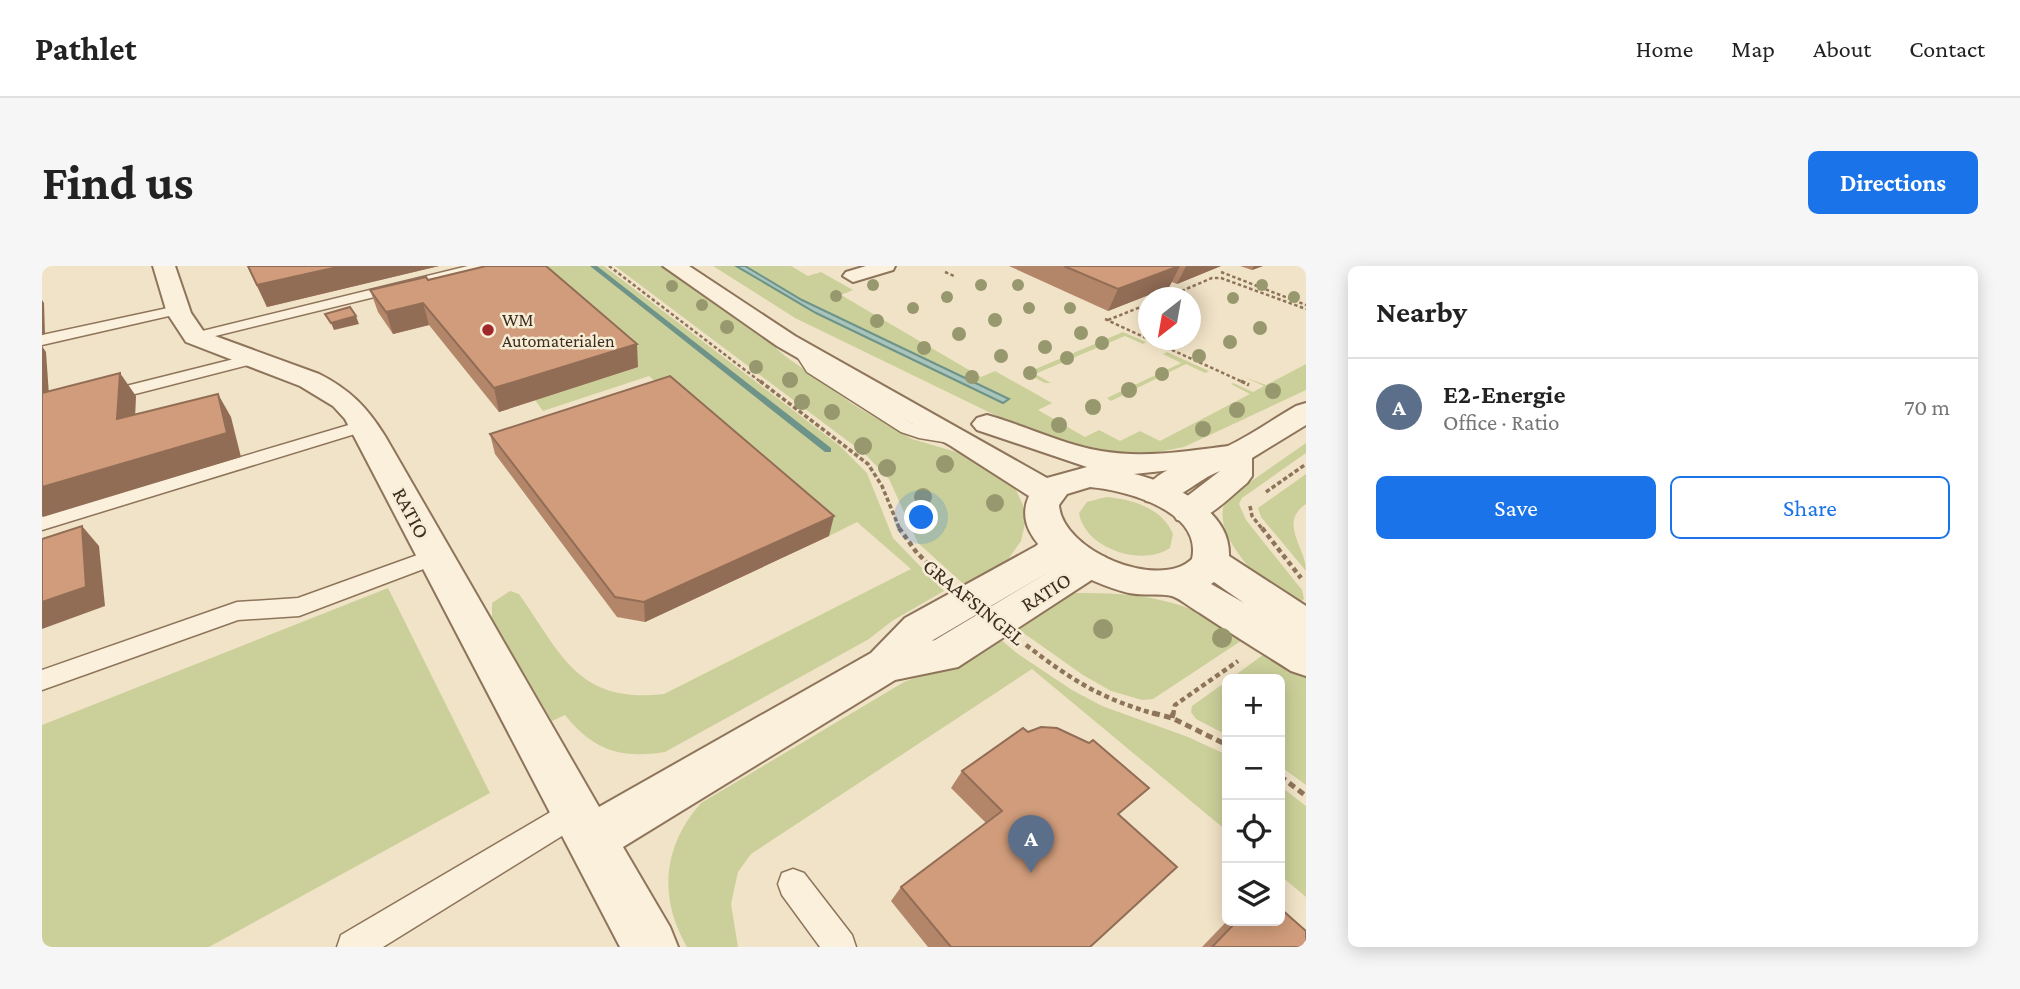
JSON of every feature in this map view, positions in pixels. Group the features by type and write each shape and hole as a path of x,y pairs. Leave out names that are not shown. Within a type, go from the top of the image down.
{"street":[{"path":"164,266 186,324"},
{"path":"674,266 801,350 966,420 1070,453 1117,463 1158,464 1237,454"},
{"path":"697,266 789,323 1009,441 1061,485"},
{"path":"853,276 886,266"},
{"name":"RATIO","path":"186,324 240,356 318,385 344,401 362,426 650,947"},
{"path":"1158,493 1195,469 1237,454 1306,412"},
{"path":"1189,512 1236,476 1237,454"},
{"path":"1106,478 1158,493 1189,512 1199,522 1210,542 1210,561 1195,576 1178,582 1145,582 1092,566 1060,544 1043,520 1041,505 1061,485 1106,478"},
{"name":"RATIO","path":"583,825 886,665 918,662 944,655 983,611 1060,544"},
{"path":"1210,561 1289,631 1306,659"},
{"name":"RATIO","path":"983,611 1092,566"},
{"path":"1178,582 1289,631"}],"lane":[{"path":"42,340 186,324 484,266"},
{"path":"93,394 240,356"},
{"path":"42,523 362,426"},
{"path":"42,680 237,611 299,607 434,557"},
{"path":"353,947 583,825"},
{"path":"793,884 840,947"}],"path":[{"name":"GRAAFSINGEL","path":"609,266 869,464 882,481 904,537 918,555 983,611 1070,679 1119,704 1171,718 1222,743"},
{"path":"945,272 954,276"},
{"path":"1220,272 1306,307"},
{"path":"1190,287 1212,278 1222,278 1306,307"},
{"path":"1138,308 1106,320 1138,334"},
{"path":"1173,350 1249,385"},
{"path":"1261,496 1306,464"},
{"path":"1250,503 1252,516 1306,584"},
{"path":"1171,718 1175,705 1289,631"},
{"path":"1285,780 1306,796"}],"green space":[{"path":"532,266 604,266 840,446 867,473 893,538 944,591 892,621 869,639 665,752 621,753 586,737 565,715 552,721 492,619 492,603 510,591 519,594 561,655 575,671 592,683 611,691 635,695 664,694 911,569 857,522 829,536 649,376 543,411 535,400 638,367"},
{"path":"615,266 668,266 738,315 785,356 854,405 912,439 987,461 1016,490 1027,514 1021,541 1004,565 967,587 918,543 889,479 865,454"},
{"path":"713,266 736,266 816,313 1003,403 1009,399 802,300 745,266 791,266 808,276 821,272 853,290 841,295 981,377 995,371 1052,403 1038,410 1085,437 1099,430 1120,441 1140,431 1160,441 1250,394 1231,384 1253,392 1264,386 1244,377 1266,385 1306,364 1306,390 1184,447 1153,453 1107,452 1028,431 795,318"},
{"path":"1123,332 1138,339 1138,342 1125,336 1035,374 1051,383 1045,383 1026,373"},
{"path":"1167,352 1209,371 1205,373 1186,364 1111,401 1107,398 1181,363 1163,354"},
{"path":"1306,443 1306,453 1242,498 1239,504 1246,520 1302,590 1304,599 1293,608 1269,588 1232,544 1225,528 1223,512 1227,498"},
{"path":"1306,474 1306,504 1298,511 1294,527 1306,571 1261,517 1258,508"},
{"path":"1106,497 1126,500 1154,511 1173,534 1170,548 1145,556 1130,555 1103,545 1083,526 1079,513 1087,502"},
{"path":"388,588 490,793 209,947 42,947 42,725"},
{"path":"1076,593 1125,594 1166,601 1205,614 1250,635 1153,699 1142,700 1111,691 1083,675 1012,625 1055,597"},
{"path":"995,635 1072,690 1102,706 1188,737 1222,753 1222,827 1032,669 751,854 738,872 731,904 738,947 687,947 672,909 669,872 679,837 688,819 701,803 904,682 951,664"},
{"path":"1271,649 1306,671 1306,785 1285,770 1285,674 1237,674"},
{"path":"1222,685 1222,732 1196,719 1191,712 1192,706"},
{"path":"1285,790 1306,806 1306,897 1285,879"}],"water":[{"path":"736,266 745,266 802,300 1009,399 1003,403 816,313"}],"building":[{"path":"248,266 342,266 257,285"},
{"path":"486,266 546,266 637,344 494,388 423,303 386,312 370,290"},
{"path":"1064,266 1179,266 1118,289"},
{"path":"350,307 356,316 331,323 325,314"},
{"path":"120,373 117,419 218,394 227,433 42,487 42,393"},
{"path":"670,376 834,516 644,602 615,597 490,434"},
{"path":"82,526 86,587 42,602 42,539"},
{"path":"1041,727 1057,728 1089,743 1093,740 1149,788 1118,814 1177,867 1090,947 951,947 901,887 1002,811 962,771 1023,728 1028,732"},
{"path":"1285,912 1306,931 1306,947 1212,947 1232,926 1285,926"}],"waterway":[{"path":"593,266 828,450"}],"place":[{"name":"WM Automaterialen","path":"488,330"},
{"name":"E2-Energie","path":"1031,873"}]}
